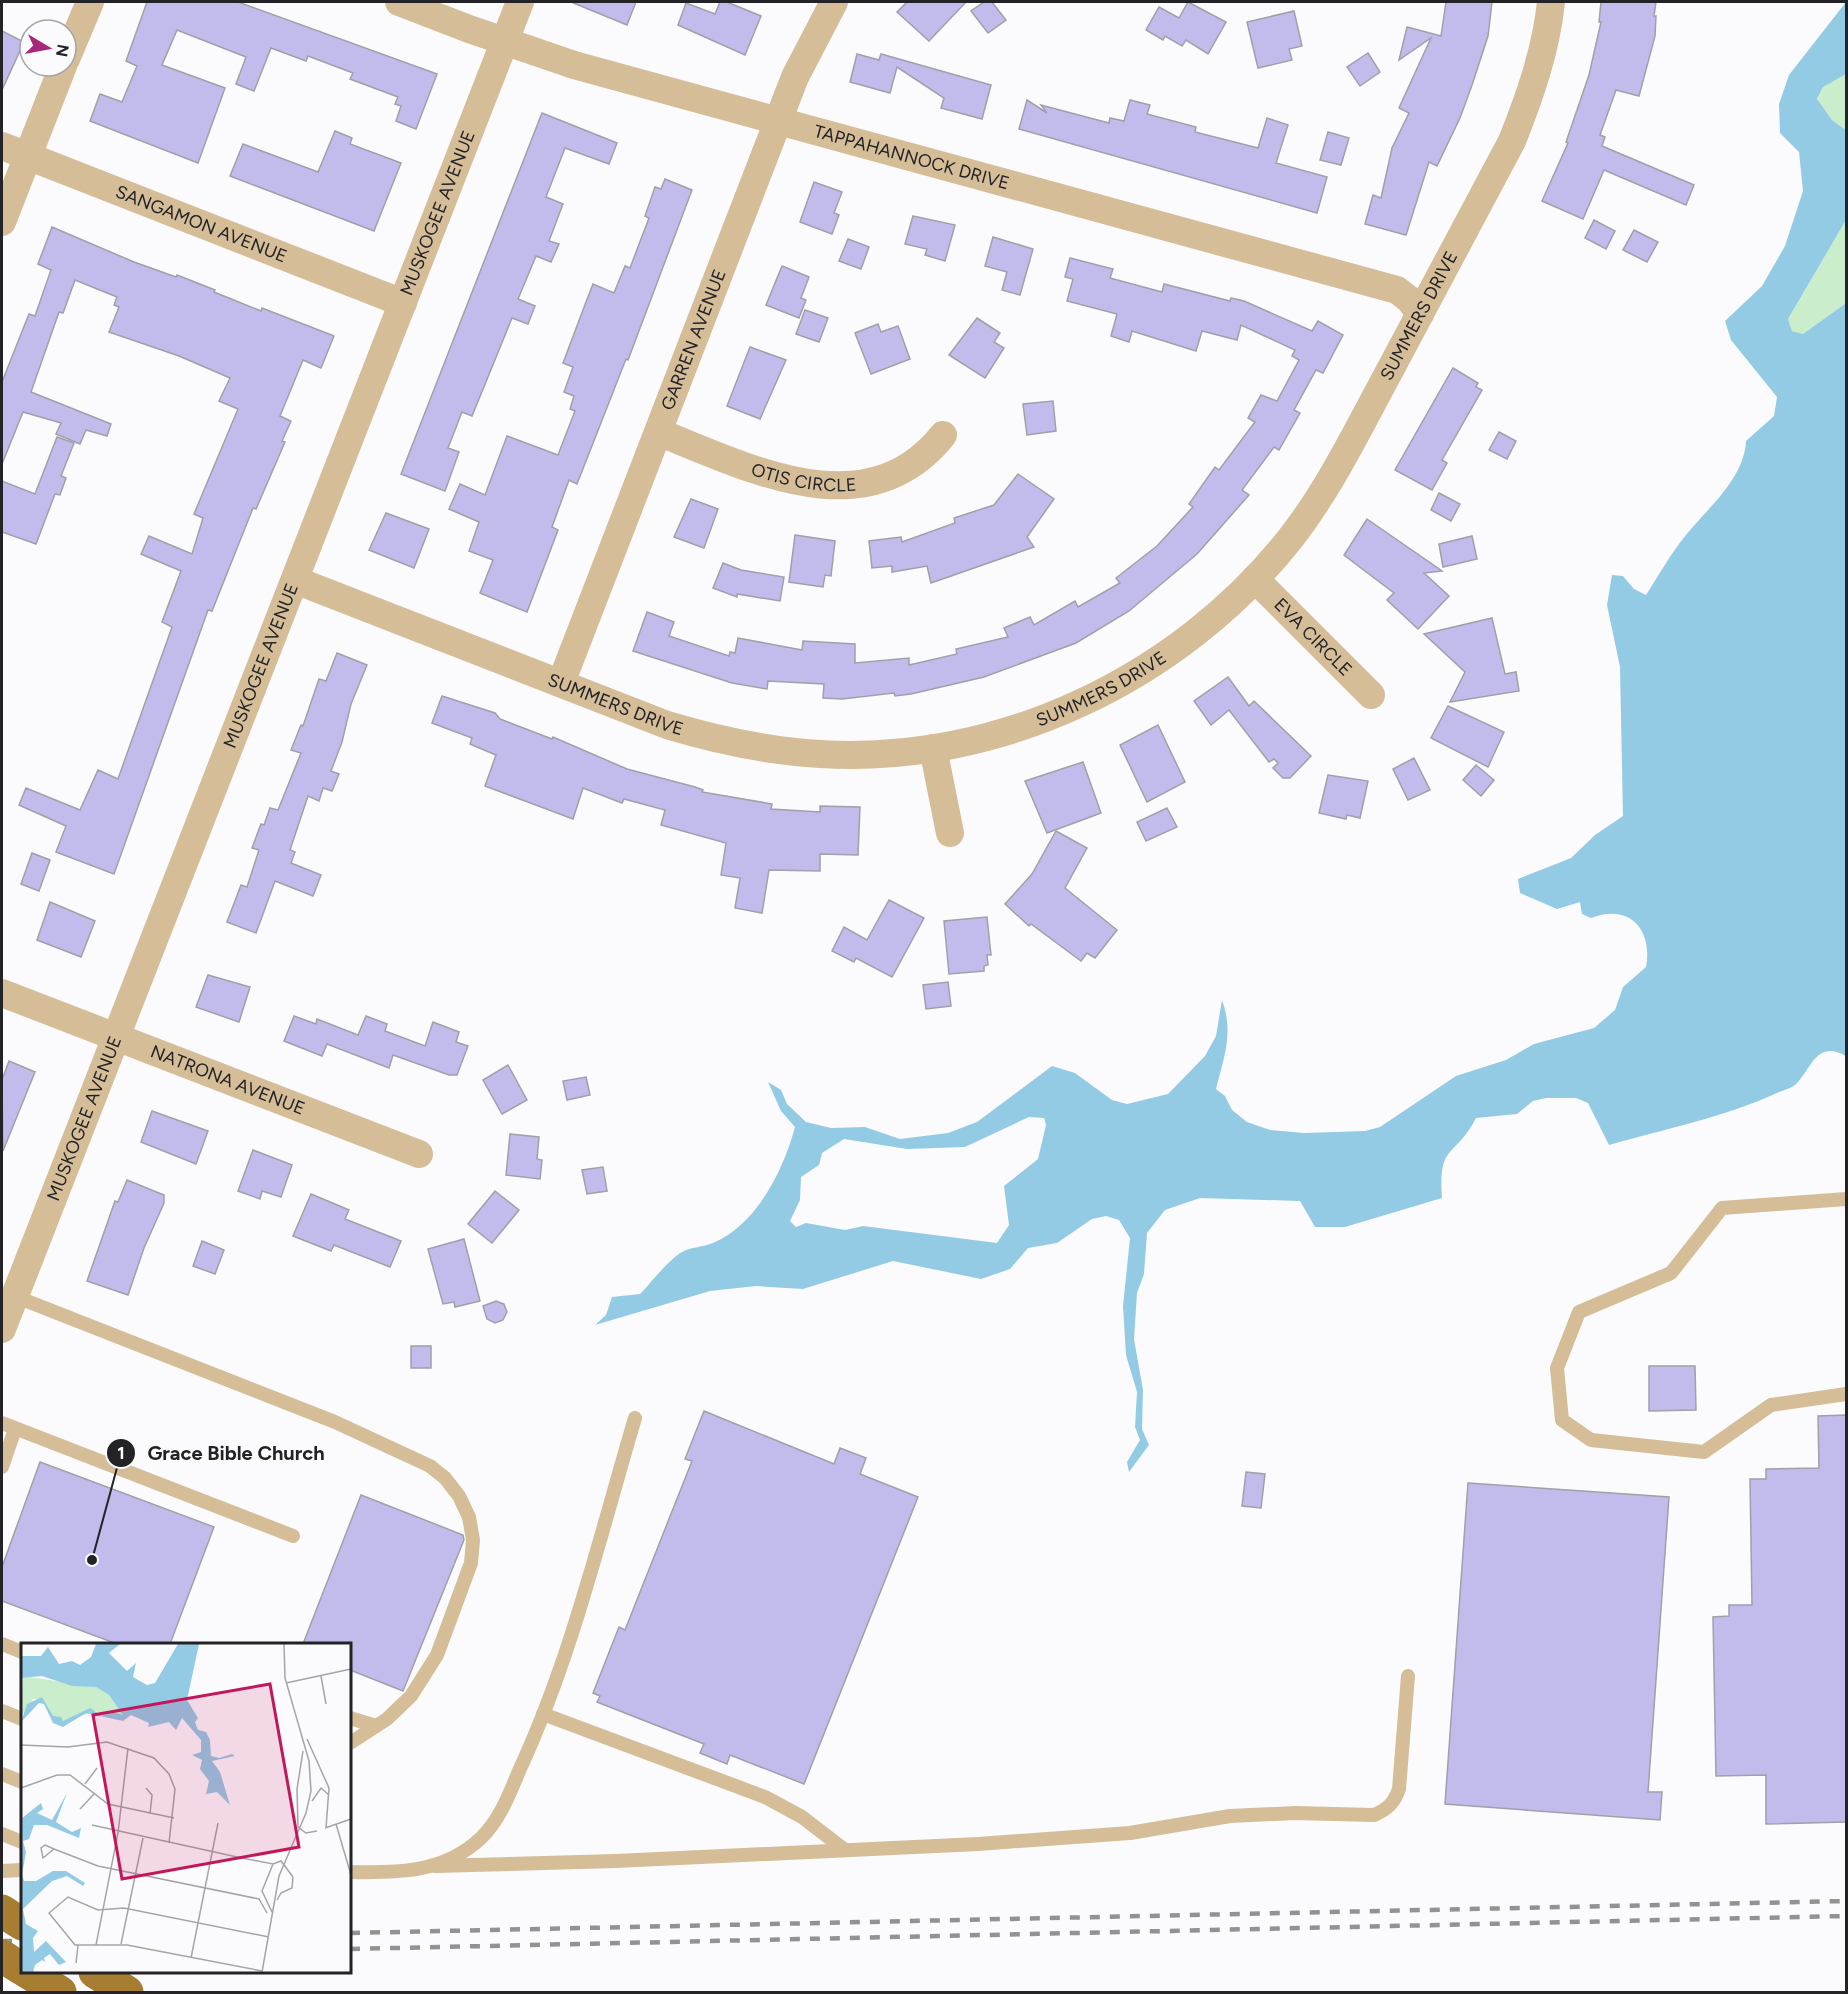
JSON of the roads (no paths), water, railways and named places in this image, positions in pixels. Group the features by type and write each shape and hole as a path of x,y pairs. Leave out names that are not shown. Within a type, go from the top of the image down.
{"highway":[{"path":"2,1911 21,1923"},
{"path":"2,1956 21,1968"},
{"path":"30,1973 60,1992"},
{"path":"98,1973 127,1992"}],"street":[{"path":"78,30 90,2"},
{"name":"TAPPAHANNOCK DRIVE","path":"399,2 574,66 1396,290 1410,300 1420,314"},
{"name":"MUSKOGEE AVENUE","path":"2,1329 520,2"},
{"name":"GARREN AVENUE","path":"561,683 795,77 834,2"},
{"name":"SUMMERS DRIVE","path":"295,580 667,725 764,748 820,754 865,754 933,748 988,737 1050,716 1122,683 1171,652 1223,611 1256,579 1291,537 1323,490 1512,141 1529,97 1551,2"},
{"path":"2,222 14,151 56,78"},
{"name":"SANGAMON AVENUE","path":"14,151 403,303"},
{"name":"OTIS CIRCLE","path":"658,432 762,474 804,482 853,485 873,483 897,474 919,461 943,435"},
{"name":"EVA CIRCLE","path":"1256,579 1371,695"},
{"path":"933,748 950,833"},
{"name":"NATRONA AVENUE","path":"2,993 419,1154"}],"lane":[{"path":"1846,1199 1722,1208 1671,1273 1579,1312 1557,1368 1562,1420 1591,1440 1704,1452 1771,1405 1846,1394"},
{"path":"14,1296 335,1422 430,1466 445,1478 459,1496 469,1517 473,1540 471,1563 431,1668 411,1696 376,1726 351,1742"},
{"path":"435,1866 460,1854 483,1837 506,1800 543,1714 565,1652 635,1418"},
{"path":"2,1423 293,1536"},
{"path":"2,1467 15,1429"},
{"path":"2,1644 21,1652"},
{"path":"351,1872 402,1873 435,1866 845,1850 1130,1833 1230,1816 1295,1813 1374,1815 1386,1810 1394,1802 1399,1789 1408,1676"},
{"path":"2,1712 21,1719"},
{"path":"543,1714 765,1797 802,1817 845,1850"},
{"path":"351,1718 376,1726"},
{"path":"2,1774 21,1782"},
{"path":"2,1834 21,1842"},
{"path":"2,1871 21,1870"}],"water":[{"path":"1846,2 1846,74 1823,87 1817,99 1832,120 1846,130 1846,220 1788,319 1792,331 1803,334 1846,303 1846,1056 1829,1051 1822,1053 1796,1084 1788,1089 1716,1116 1609,1145 1588,1103 1576,1098 1546,1098 1533,1101 1517,1114 1476,1118 1445,1159 1441,1180 1442,1198 1345,1227 1315,1227 1300,1201 1200,1198 1165,1210 1147,1233 1144,1274 1137,1293 1134,1339 1143,1390 1142,1429 1149,1445 1129,1472 1127,1462 1140,1440 1135,1427 1137,1392 1126,1355 1123,1306 1130,1238 1119,1220 1106,1216 1092,1219 1057,1243 1028,1248 1010,1269 981,1279 893,1261 803,1289 756,1286 710,1291 595,1325 606,1315 612,1297 640,1294 677,1255 689,1249 713,1243 729,1234 755,1210 775,1178 795,1127 781,1111 768,1082 781,1090 787,1104 806,1122 831,1128 865,1127 900,1139 948,1133 977,1122 1052,1066 1075,1073 1112,1100 1127,1104 1168,1094 1205,1056 1216,1036 1222,1000 1226,1012 1227,1034 1225,1055 1216,1089 1225,1096 1232,1110 1247,1122 1270,1130 1304,1133 1365,1131 1380,1127 1456,1076 1506,1060 1534,1044 1594,1028 1615,1010 1623,987 1646,967 1646,941 1642,931 1627,917 1617,914 1605,914 1591,918 1582,914 1580,902 1557,909 1520,893 1518,879 1571,858 1595,835 1623,816 1620,667 1607,605 1612,575 1623,576 1634,589 1646,595 1688,532 1730,483 1738,470 1746,441 1774,416 1777,397 1731,340 1725,321 1762,286 1785,246 1803,191 1799,152 1780,133 1779,104 1789,75","holes":["1029,1117 1044,1118 1046,1125 1038,1159 1004,1186 1009,1225 997,1243 863,1226 845,1230 806,1223 796,1227 790,1221 800,1200 801,1177 819,1165 822,1153 844,1139 907,1149 965,1147"]}],"railway":[{"path":"351,1933 1846,1901"},
{"path":"351,1949 1846,1916"},
{"path":"2,1941 21,1941"},
{"path":"2,1957 21,1956"}],"place":[{"name":"Grace Bible Church","path":"92,1560"}]}
